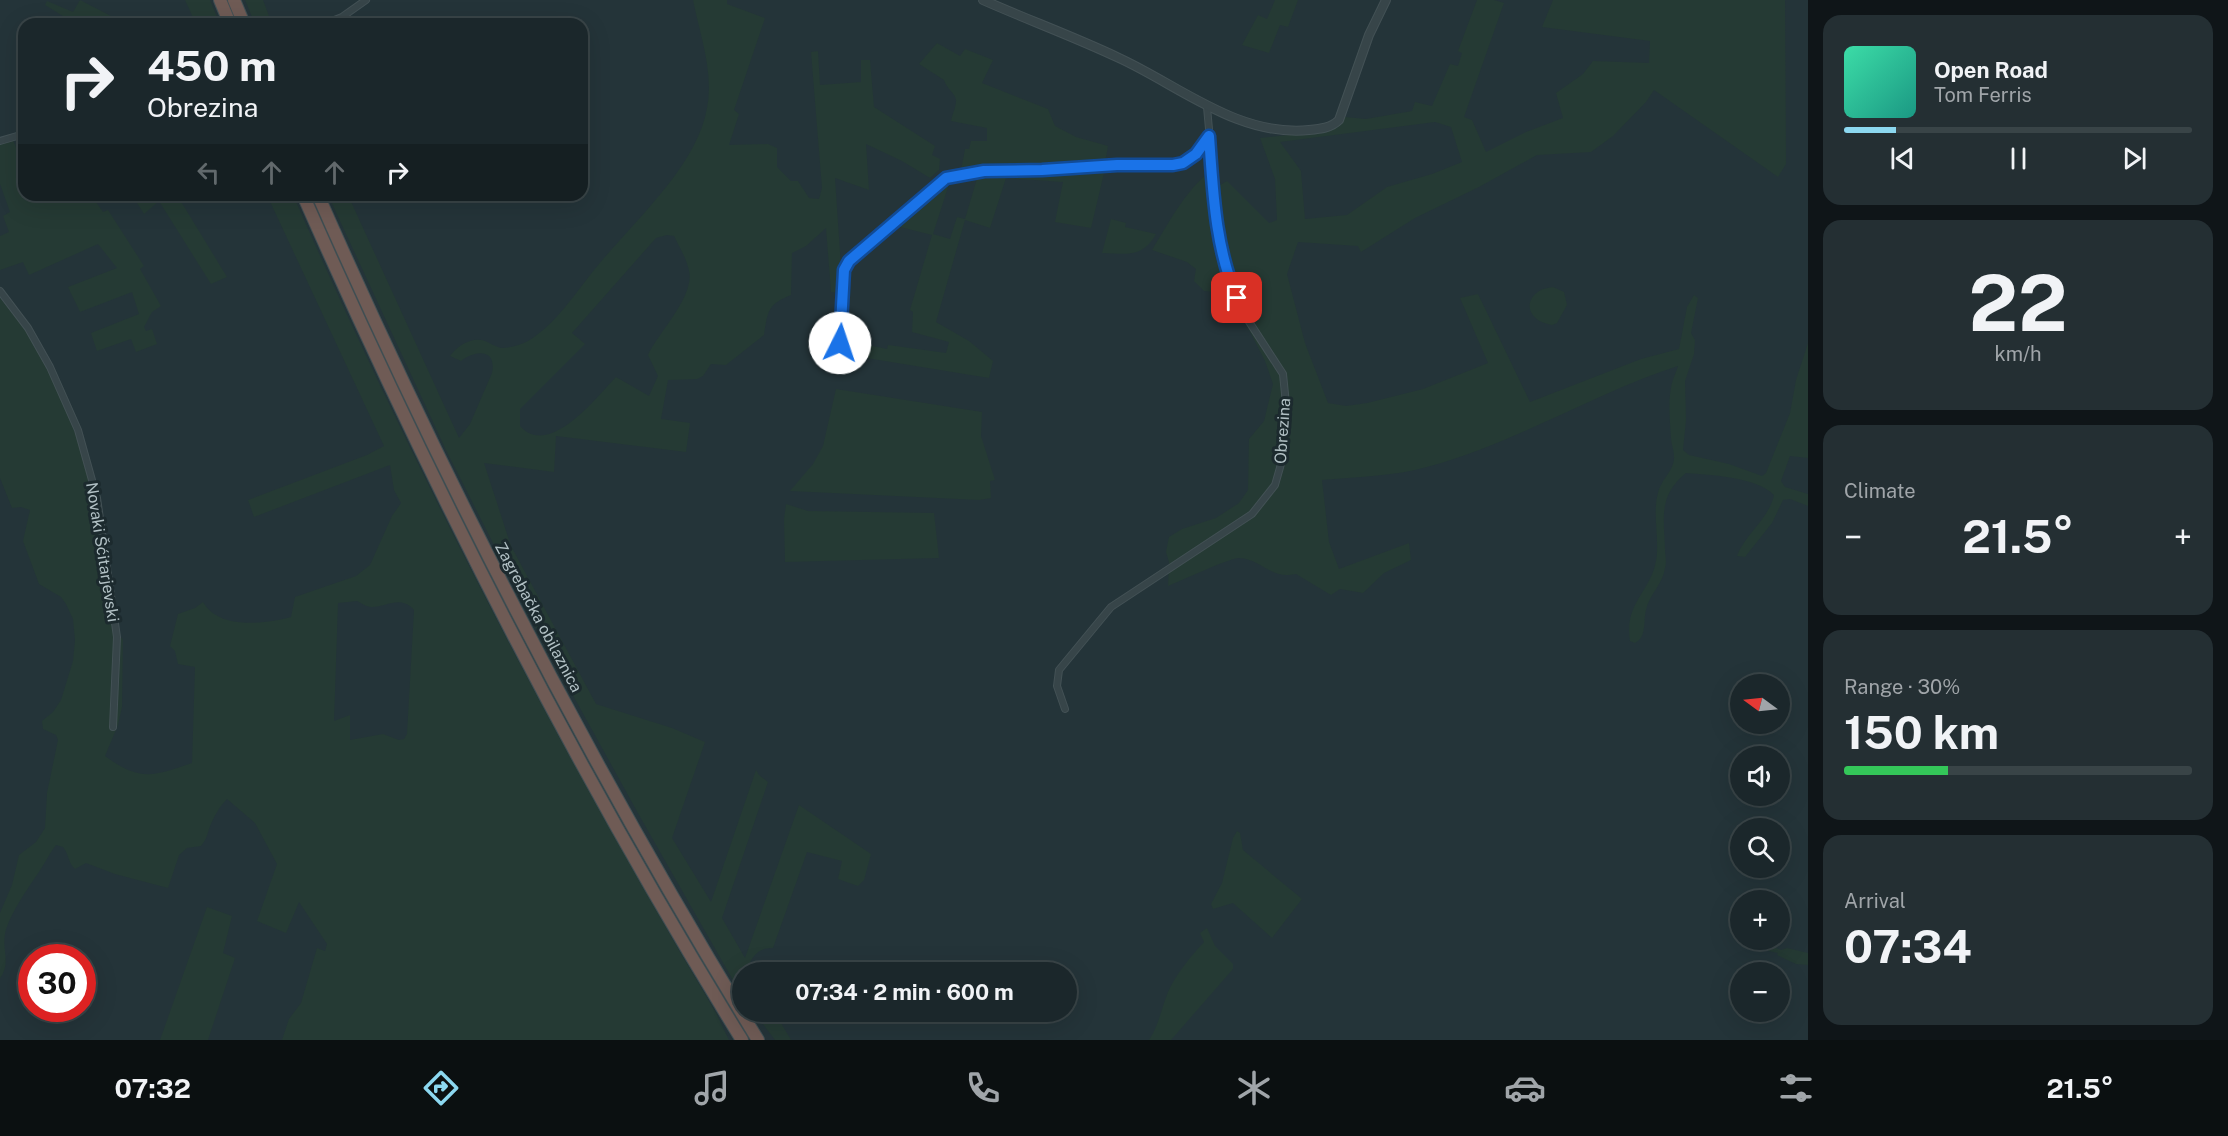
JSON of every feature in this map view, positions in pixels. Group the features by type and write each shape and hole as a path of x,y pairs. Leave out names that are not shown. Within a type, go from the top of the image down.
{"highway":[{"path":"220,0 228,18"},
{"path":"234,0 242,18"},
{"name":"Zagrebačka obilaznica","path":"306,201 383,372 488,585 610,815 742,1040"},
{"name":"Zagrebačka obilaznica","path":"321,201 433,445 495,570 621,806 758,1040"}],"street":[{"path":"339,18 366,0"},
{"path":"983,0 1118,57 1207,107 1271,130 1298,131 1335,124 1342,115 1369,35 1386,0"},
{"name":"Obrezina","path":"1065,709 1057,686 1059,670 1111,607 1252,514 1275,485 1281,464 1286,404 1283,374 1246,317 1229,278 1219,240 1207,107"},
{"path":"0,141 18,136"},
{"path":"837,370 846,266 876,237 946,178 984,171 1173,165 1183,163 1196,154 1209,136"},
{"name":"Novaki Šćitarjevski","path":"0,291 28,328 50,368 78,430 97,498 117,637 113,727"}],"green space":[{"path":"80,0 111,16 110,18 66,18 45,5 47,1 73,12"},
{"path":"185,0 210,0 218,18 193,18"},
{"path":"245,0 263,0 270,18 252,18"},
{"path":"693,0 727,0 727,4 765,18 734,110 739,114 729,145 768,144 777,148 777,167 791,181 798,181 809,198 819,199 822,188 811,52 818,51 820,85 861,82 861,60 870,60 874,107 935,146 932,155 940,159 939,170 930,178 902,161 866,144 869,190 835,178 841,292 831,292 826,228 806,246 792,253 791,295 777,302 770,310 764,335 726,365 711,364 703,376 697,379 668,380 661,419 690,423 686,452 556,436 554,472 484,463 511,546 596,704 672,728 705,742 672,838 711,902 756,770 768,782 722,918 745,958 799,805 871,854 864,880 858,886 838,879 842,861 807,852 773,948 764,949 755,955 751,962 732,962 732,978 538,632 446,450 331,201 351,201 459,438 470,424 492,373 493,365 488,355 484,354 478,353 461,361 450,356 465,343 475,340 485,341 502,348 515,346 539,334 558,316 599,264 647,211 691,150 701,129 707,108 709,81","holes":["674,236 689,271 687,292 648,355 658,376 649,396 616,377 585,410 558,430 545,435 532,434 520,426 520,409 585,344 572,333 656,238"]},
{"path":"1275,0 1298,0 1288,27 1280,25 1269,53 1242,45 1258,15 1267,19"},
{"path":"1477,0 1494,0 1504,3 1464,117 1472,120 1486,152 1526,132 1563,118 1556,93 1583,74 1593,61 1649,63 1650,41 1542,27 1553,0 1785,0 1786,164 1778,177 1654,90 1646,102 1613,136 1591,152 1537,155 1479,187 1415,218 1361,252 1358,246 1298,242 1287,274 1305,343 1328,403 1346,406 1423,389 1488,363 1460,298 1478,294 1530,402 1641,359 1679,349 1687,307 1694,295 1698,298 1691,333 1695,340 1694,354 1685,381 1686,420 1683,450 1689,455 1729,464 1762,476 1766,473 1790,413 1796,380 1808,343 1808,458 1790,456 1781,481 1785,487 1808,494 1808,506 1790,499 1783,500 1772,523 1745,557 1737,556 1745,541 1767,512 1774,495 1756,484 1745,481 1686,473 1671,490 1667,499 1664,517 1666,566 1662,579 1648,605 1643,633 1635,643 1630,641 1631,617 1653,572 1657,544 1656,501 1674,461 1670,400 1678,366 1646,377 1459,457 1402,472 1322,480 1329,542 1339,569 1409,543 1411,560 1384,573 1363,593 1340,589 1331,595 1296,574 1279,574 1247,559 1239,558 1168,586 1169,562 1166,552 1169,537 1182,529 1216,518 1239,503 1248,490 1249,439 1264,421 1273,384 1265,361 1241,314 1223,293 1204,291 1194,281 1196,269 1187,262 1152,250 1184,199 1208,173 1213,189 1227,181 1269,223 1277,220 1275,179 1260,138 1332,130 1341,125 1345,117 1366,119 1412,111 1415,102 1432,106 1450,64 1458,66 1462,53 1458,51","holes":["1435,122 1451,127 1462,162 1432,174 1387,187 1347,215 1305,219 1301,171 1280,142"]},
{"path":"937,43 960,56 965,49 993,60 982,83 1048,109 1055,126 1076,137 1108,146 1105,163 961,170 965,149 969,149 971,141 987,141 987,128 951,121 956,103 955,96 944,80 919,64"},
{"path":"13,140 18,152 18,201 95,201 103,212 108,210 144,266 140,269 161,306 152,312 144,327 146,331 152,329 157,344 136,352 131,339 97,351 91,333 139,314 132,292 80,312 68,287 117,268 98,244 29,275 23,262 0,270 0,236 9,232 3,216 10,212 0,184 0,144"},
{"path":"1105,169 1091,228 1055,222 1063,182 1006,178 990,228 965,220 936,322 969,341 993,361 989,378 842,354 844,340 887,349 888,345 946,353 949,342 912,332 913,312 910,310 932,235 896,226 898,221 939,185 951,178 933,234 950,239 957,217 965,219 978,175"},
{"path":"136,201 159,201 144,214"},
{"path":"159,201 181,201 227,277 211,284"},
{"path":"270,201 296,201 389,405 492,611 601,813 716,1013 729,1040 282,1040 289,1019 301,1003 317,948 325,951 327,944 299,902 286,933 257,921 277,864 255,823 227,799 216,813 201,846 187,848 179,855 168,888 115,874 86,863 75,869 63,847 56,845 10,919 5,934 6,962 0,978 0,913 12,885 19,855 36,842 45,828 47,793 58,740 56,735 43,729 42,721 53,712 61,700 73,661 75,640 73,619 66,604 61,597 39,584 23,541 30,510 21,507 12,508 0,478 0,298 28,333 52,379 79,442 96,507 118,633 123,640 122,707 118,725 105,756 128,770 147,774 157,773 192,763 195,667 178,664 175,651 170,646 178,614 195,608 203,602 210,611 231,621 256,623 291,617 295,597 356,576 370,565 392,516 401,503 394,490 390,465 254,517 248,500 367,455 384,446","holes":["357,601 366,606 376,607 398,602 409,605 414,610 407,734 404,739 399,740 383,734 350,740 350,715 334,721 338,603"]},
{"path":"1111,219 1126,223 1125,227 1156,234 1151,242 1140,251 1126,254 1102,253"},
{"path":"1553,287 1564,292 1567,305 1557,323 1552,325 1535,318 1530,306 1531,299 1536,294 1543,289"},
{"path":"836,389 982,412 981,436 995,480 990,481 991,498 979,500 790,491 813,464 823,446"},
{"path":"786,504 808,511 934,513 939,558 785,562"},
{"path":"1237,831 1240,833 1243,850 1302,899 1272,938 1233,903 1213,909 1211,904 1222,883 1233,838"},
{"path":"207,907 232,916 223,953 235,958 208,1040 160,1040"},
{"path":"1207,928 1215,946 1233,964 1233,969 1171,1040 1149,1040 1171,985 1204,942 1200,933"},
{"path":"1790,949 1808,953 1808,965 1796,964 1777,955 1778,953 1764,950"},
{"path":"761,1022 780,1022 791,1040 775,1040"}],"route":[{"path":"840,343 844,270 849,261 946,178 984,171 1042,170 1083,166 1173,165 1190,159 1209,136 1219,240 1237,298"}]}
